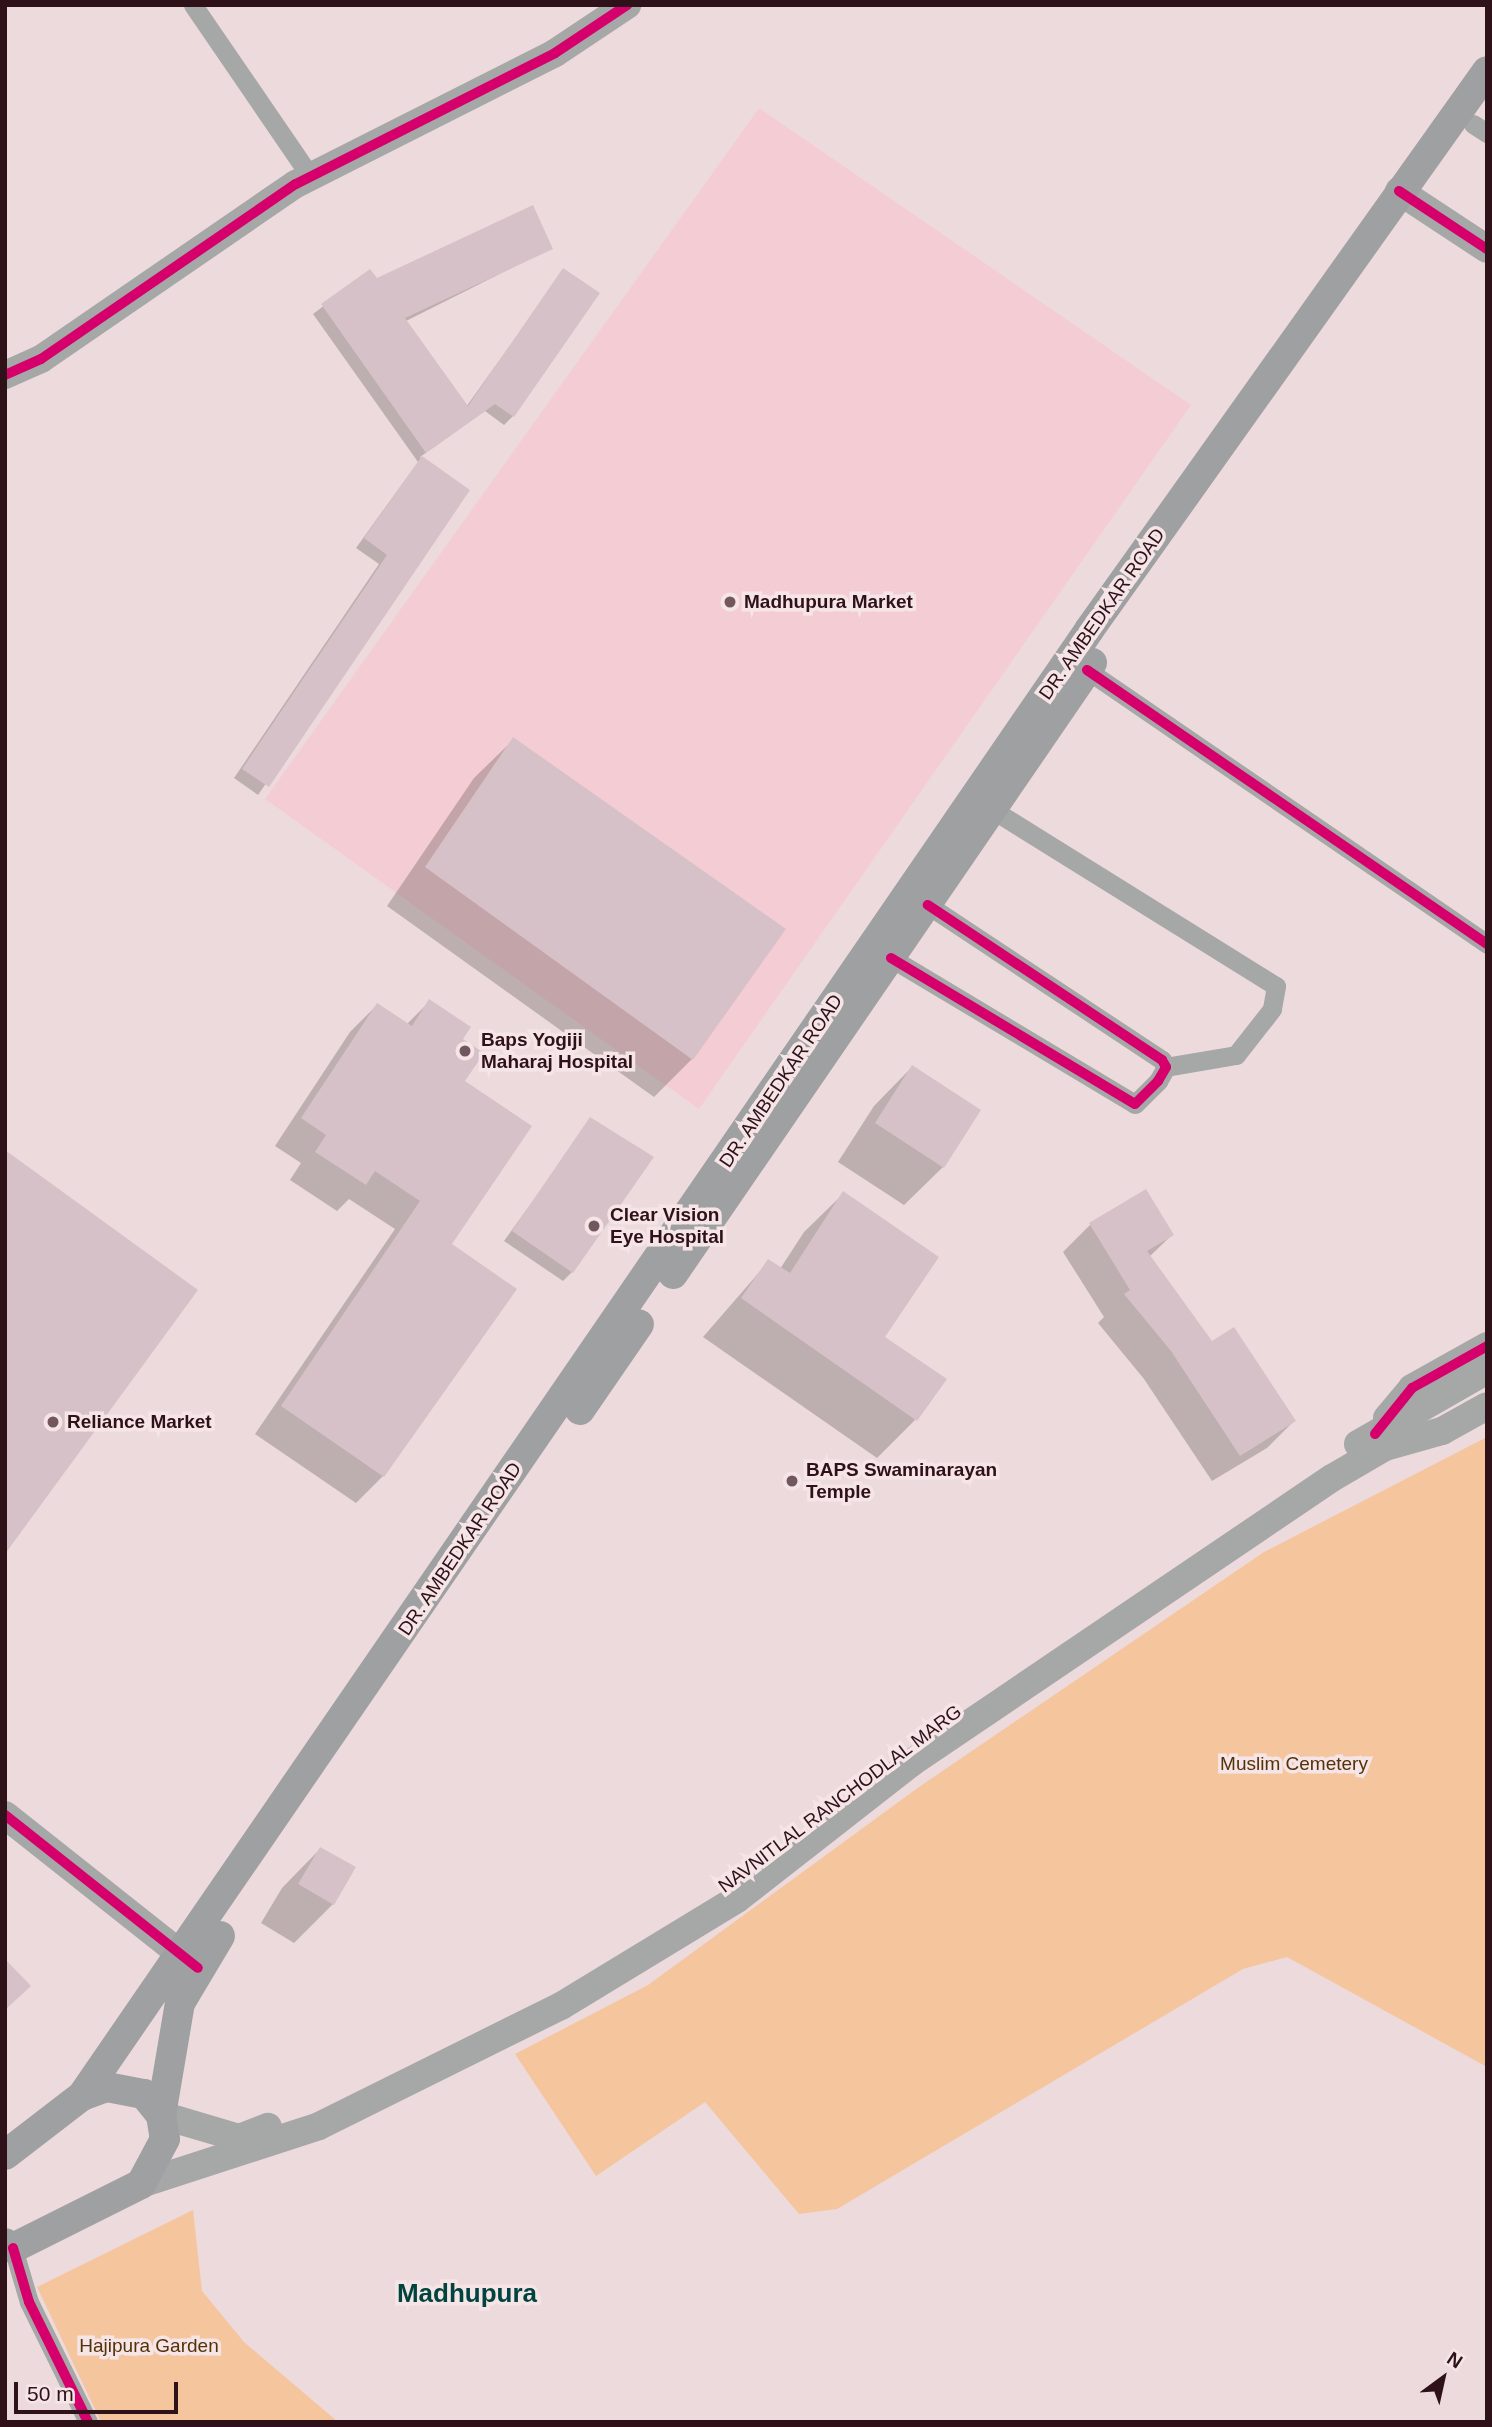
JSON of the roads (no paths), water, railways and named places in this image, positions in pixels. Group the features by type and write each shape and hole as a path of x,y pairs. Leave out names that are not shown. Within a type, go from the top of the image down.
{"main road":[{"path":"5,375 41,359 310,176 555,53 627,5"},
{"name":"DR. AMBEDKAR ROAD","path":"82,2096 190,1962 928,905 1407,197 1487,71"},
{"name":"DR. AMBEDKAR ROAD","path":"141,2184 165,2139 161,2115 180,2003 190,1962 1065,665 1407,197 1482,121"},
{"path":"1407,197 1487,249"},
{"path":"1380,1440 1412,1388 1487,1346"},
{"path":"8,2247 141,2184 319,2126 561,2006 737,1899 944,1740 1380,1440 1451,1397 1487,1370"},
{"path":"1451,1397 1487,1388"},
{"path":"1380,1440 1442,1430 1487,1406"},
{"name":"NAVNITLAL RANCHODLAL MARG","path":"161,2115 239,2138 325,2105 552,1993 728,1886 901,1749 1380,1440"},
{"path":"5,1815 190,1962"},
{"path":"5,2155 82,2096 107,2087 144,2094 161,2115"}],"street":[{"path":"193,5 310,176"},
{"path":"1087,670 1487,944"},
{"path":"891,958 1135,1104 1166,1068 1236,1055 1272,1009 1276,986 993,810"},
{"path":"928,905 1166,1068"},
{"path":"8,2247 29,2301 89,2422"}],"place":[{"name":"Madhupura Market","path":"730,602"},
{"name":"Baps Yogiji Maharaj Hospital","path":"465,1051"},
{"name":"Clear Vision Eye Hospital","path":"594,1226"},
{"name":"Reliance Market","path":"53,1422"},
{"name":"BAPS Swaminarayan Temple","path":"792,1481"}],"district":[{"name":"Madhupura","path":"467,2294"}],"park label":[{"name":"Muslim Cemetery","path":"1294,1764"},
{"name":"Hajipura Garden","path":"149,2346"}]}
